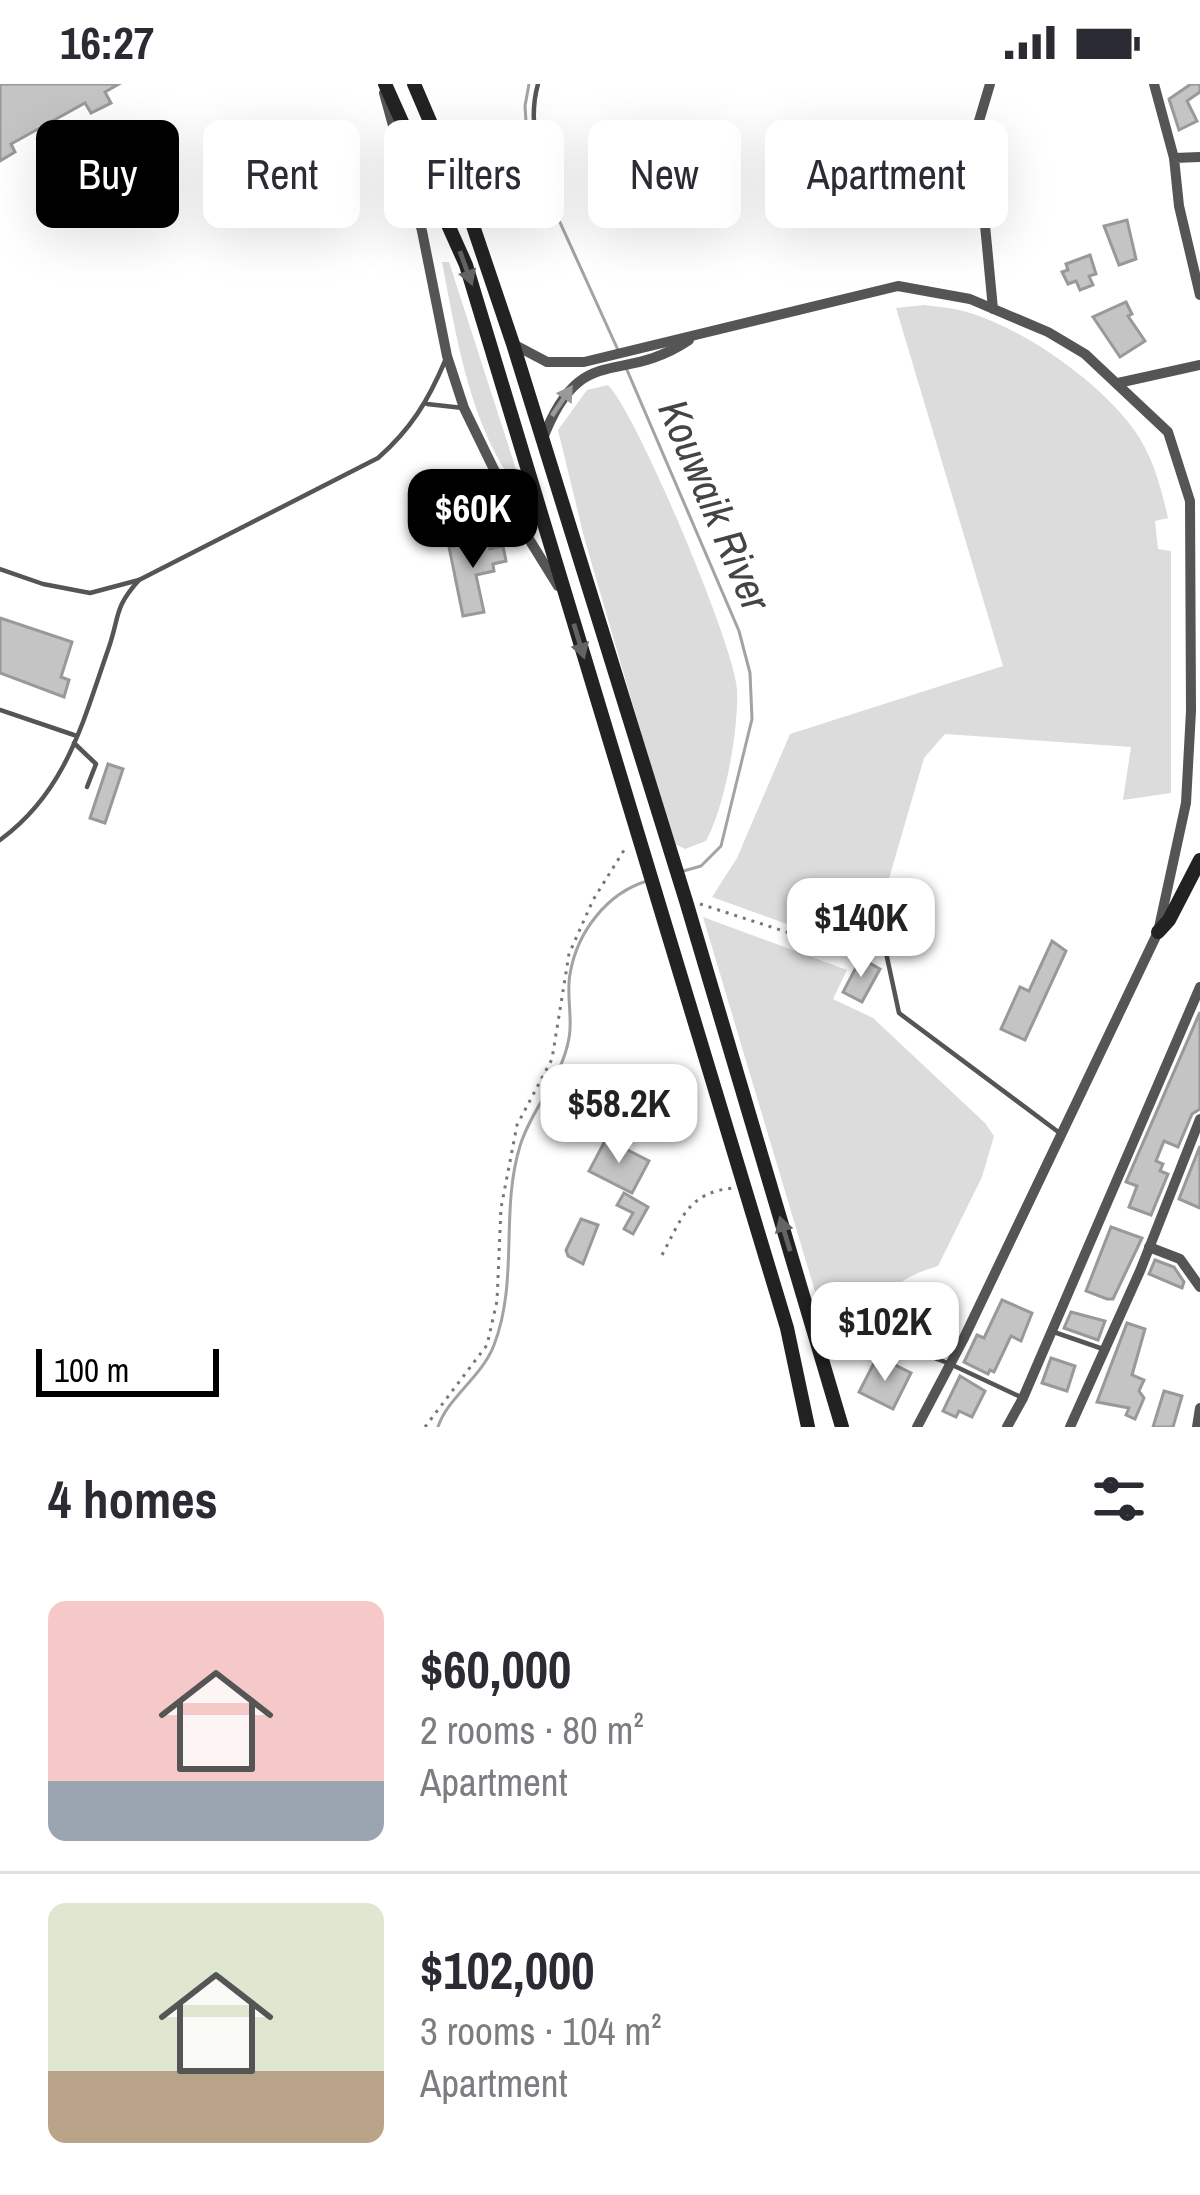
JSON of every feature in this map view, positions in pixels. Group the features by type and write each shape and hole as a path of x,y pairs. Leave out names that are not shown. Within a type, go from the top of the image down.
{"main road":[{"path":"383,84 466,265 787,1328 808,1427"},
{"path":"415,84 467,208 513,344 842,1427"},
{"path":"1158,932 1200,860"}],"street":[{"path":"383,84 422,231 447,356 464,408 524,531 567,600"},
{"path":"990,84 976,130 994,309"},
{"path":"1154,84 1174,158 1179,206 1200,295"},
{"path":"1174,158 1200,157"},
{"path":"542,441 568,387 593,372 696,335 898,286 970,299 1048,332 1085,354 1168,432 1190,501 1196,629 1186,803 1158,932 917,1427"},
{"path":"513,344 548,362 584,362 669,346"},
{"path":"1118,382 1200,365"},
{"path":"1007,1427 1200,986"},
{"path":"1070,1427 1200,1120"},
{"path":"1149,1247 1180,1259 1200,1287"},
{"path":"1197,1427 1200,1408"}],"lane":[{"path":"534,120 532,104 538,84"},
{"path":"0,569 90,593 139,580 378,458 406,434 427,404 447,356"},
{"path":"427,404 464,408"},
{"path":"0,840 44,802 63,772 112,636 118,604 139,580"},
{"path":"0,710 75,740 96,764 87,787"},
{"path":"882,934 899,1013 1060,1134"},
{"path":"1051,1331 1105,1349"},
{"path":"815,1333 873,1336 948,1363 1023,1398"}],"path":[{"path":"425,1427 487,1345 497,1301 501,1208 517,1124 552,1059 569,954 593,900 637,831"},
{"path":"686,902 724,910 838,954 885,950"},
{"path":"662,1255 687,1209 705,1192 745,1187"}],"shaded area":[{"path":"442,262 449,262 525,497 491,445 479,416"},
{"path":"924,305 970,313 1038,345 1103,395 1147,451 1168,518 1155,521 1158,549 1171,551 1171,793 1123,800 1131,747 945,734 924,758 877,920 846,894 835,903 837,942 712,897 737,858 790,734 1003,666 896,308"},
{"path":"608,385 640,439 683,532 720,628 737,689 733,745 719,808 706,841 685,849 673,843 584,537 558,430 587,390"},
{"path":"703,917 847,970 833,999 873,1018 994,1136 982,1177 938,1266 896,1287 874,1329 825,1325"}],"building":[{"path":"0,84 119,84 105,92 111,103 91,113 85,103 54,120 36,120 36,130 11,144 15,152 0,161"},
{"path":"1191,84 1200,84 1200,92 1187,101 1197,121 1179,130 1169,99"},
{"path":"1127,220 1136,259 1119,265 1104,226"},
{"path":"1090,255 1096,274 1089,276 1093,285 1080,290 1076,281 1068,284 1062,272 1068,270 1066,264"},
{"path":"1126,302 1132,314 1128,316 1145,341 1120,357 1093,317"},
{"path":"488,539 490,549 503,546 506,561 493,564 494,571 476,575 484,612 463,616 449,547"},
{"path":"0,618 72,642 61,677 69,680 64,697 0,673"},
{"path":"108,764 123,769 105,823 90,818"},
{"path":"1052,941 1066,951 1025,1040 1001,1029 1020,987 1029,991"},
{"path":"861,958 880,969 862,1002 843,992"},
{"path":"1200,1012 1200,1109 1192,1114 1178,1147 1164,1141 1156,1161 1163,1164 1160,1171 1168,1174 1151,1215 1129,1207 1137,1186 1126,1182"},
{"path":"606,1139 649,1161 632,1193 589,1171"},
{"path":"1200,1146 1200,1208 1179,1199"},
{"path":"624,1193 648,1207 633,1234 624,1229 633,1213 617,1205"},
{"path":"581,1219 598,1225 583,1264 566,1250"},
{"path":"1111,1227 1142,1238 1113,1299 1107,1299 1086,1291"},
{"path":"1155,1260 1174,1267 1184,1282 1182,1288 1149,1274"},
{"path":"1002,1300 1032,1313 1021,1341 1011,1336 994,1372 988,1374 964,1362 977,1335 984,1338"},
{"path":"1071,1312 1105,1321 1098,1340 1064,1328"},
{"path":"1127,1323 1145,1329 1132,1375 1144,1380 1139,1391 1144,1398 1135,1419 1126,1415 1129,1408 1097,1402"},
{"path":"1051,1358 1075,1366 1067,1391 1042,1383"},
{"path":"885,1360 911,1373 893,1409 859,1392 874,1363 882,1367"},
{"path":"960,1376 985,1391 972,1417 943,1411"},
{"path":"1164,1391 1182,1396 1173,1427 1153,1427"}],"waterway":[{"name":"Kouwaik River","path":"529,84 525,106 528,152 618,350"},
{"name":"Kouwaik River","path":"627,370 739,631 750,673 752,719 721,846 701,866 680,872"},
{"name":"Kouwaik River","path":"438,1427 494,1345 506,1296 514,1171 525,1132 565,1053 570,1030 569,982 579,943 607,905 647,881"}]}
